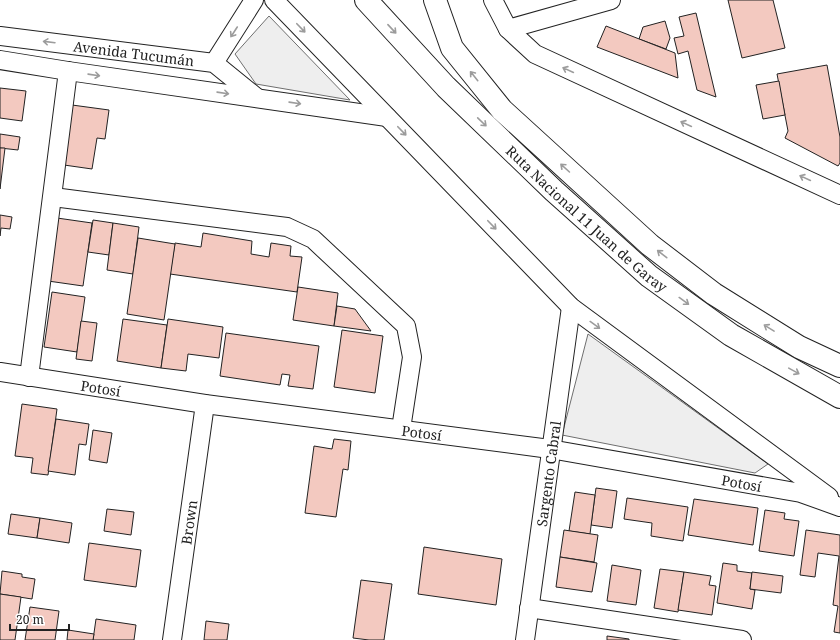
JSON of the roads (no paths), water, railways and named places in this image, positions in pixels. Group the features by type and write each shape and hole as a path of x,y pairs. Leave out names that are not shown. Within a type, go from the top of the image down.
{"highway":[{"name":"Ruta Nacional 11 Juan de Garay","path":"366,0 446,87 554,191 649,276 731,335 840,397"},
{"name":"Ruta Nacional 11 Juan de Garay","path":"435,0 452,48 502,110 650,245 714,294 799,347 840,366"}],"street":[{"path":"214,63 254,0"},
{"path":"274,0 571,307 840,506"},
{"path":"493,0 508,29 535,54 840,195"},
{"path":"508,29 611,0"},
{"name":"Avenida Tucumán","path":"0,36 214,63 256,98"},
{"name":"Avenida Tucumán","path":"0,60 388,117"},
{"path":"29,377 68,71"},
{"path":"53,197 287,227 313,239 406,326 412,357 401,429"},
{"name":"Sargento Cabral","path":"525,640 550,449 571,307"},
{"name":"Potosí","path":"0,372 205,404 550,449 800,493 840,506"},
{"name":"Brown","path":"172,640 205,404"},
{"path":"529,608 742,640"}]}
